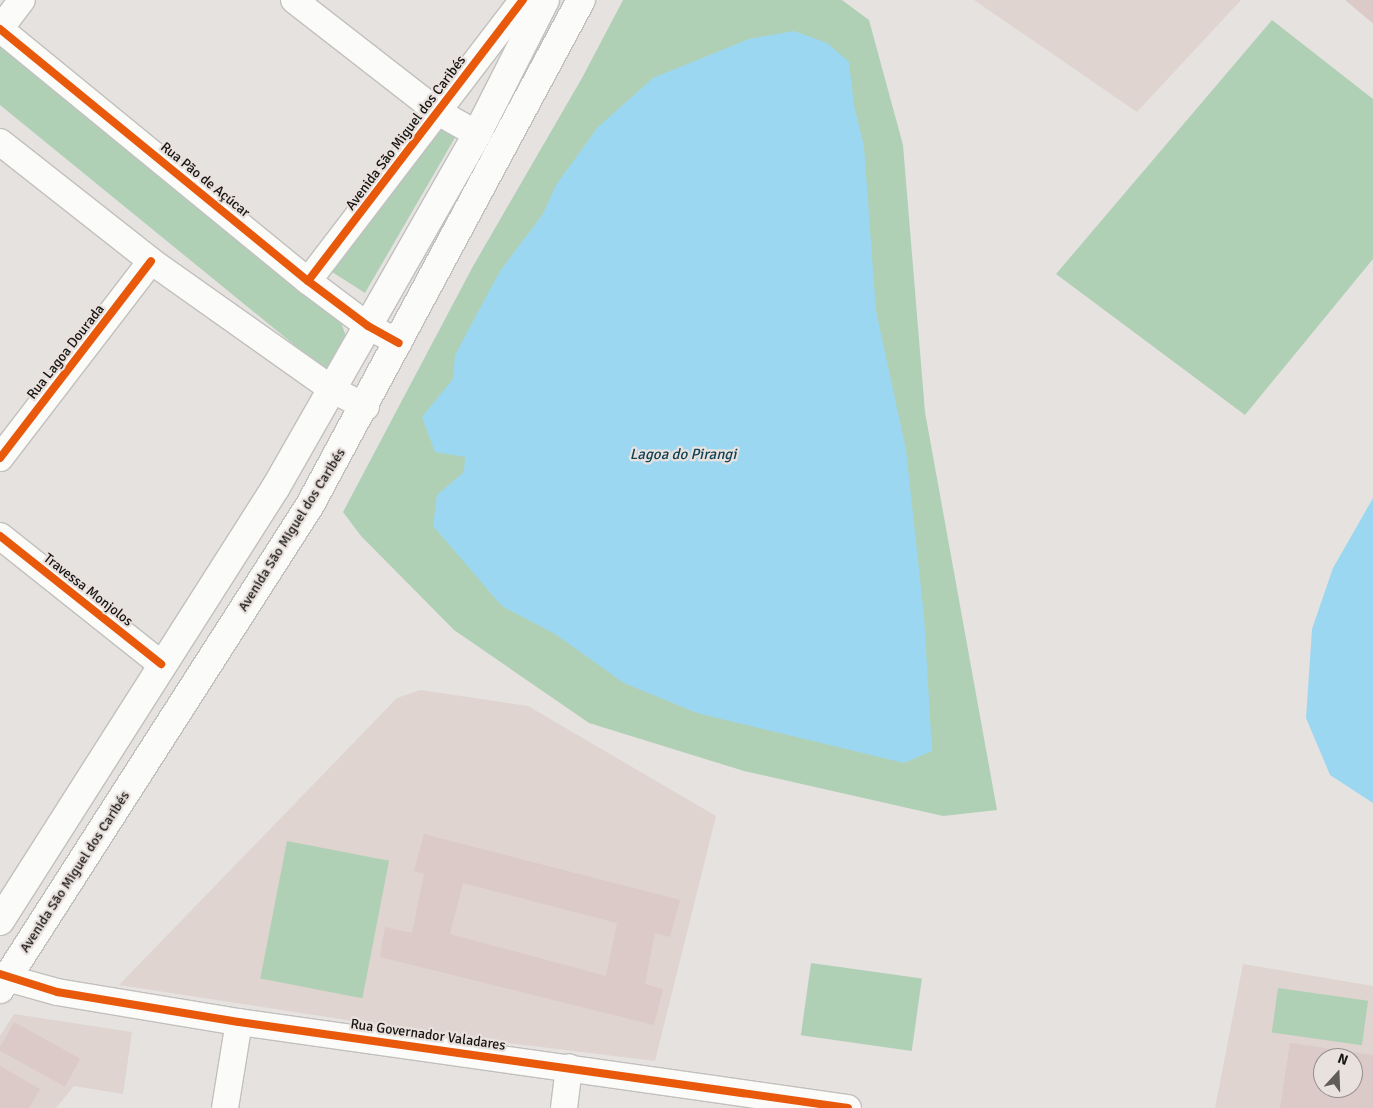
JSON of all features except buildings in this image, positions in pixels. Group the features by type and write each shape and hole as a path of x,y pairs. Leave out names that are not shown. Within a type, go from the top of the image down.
{"main road":[{"path":"0,921 161,664 276,487 333,390 477,134 545,0"},
{"name":"Avenida São Miguel dos Caribés","path":"2,980 310,505 366,407 582,0"}],"street":[{"path":"0,29 22,0"},
{"path":"294,0 438,112 477,134"},
{"name":"Avenida São Miguel dos Caribés","path":"308,281 523,0"},
{"name":"Rua Pão de Açúcar","path":"0,29 308,281 368,326 399,344"},
{"path":"0,142 151,261 333,390 366,407"},
{"name":"Rua Lagoa Dourada","path":"0,458 151,261"},
{"name":"Travessa Monjolos","path":"0,536 161,664"},
{"name":"Rua Governador Valadares","path":"2,980 57,992 239,1022 569,1067 848,1108"},
{"path":"225,1108 239,1022"},
{"path":"564,1108 569,1067"}],"shaded area":[{"path":"974,0 1241,0 1137,112"},
{"path":"420,690 528,706 716,816 655,1061 444,1035 119,985 397,698"},
{"path":"1243,964 1373,986 1373,1108 1215,1108"},
{"path":"14,1014 132,1032 123,1094 74,1086 56,1108 0,1108 0,1036"}],"green space":[{"name":"Lagoa do Pirangi","path":"623,0 842,0 869,20 903,145 925,412 997,810 943,816 744,771 589,723 454,630 361,536 343,512 472,268 582,78"},
{"path":"1272,20 1373,99 1373,259 1245,415 1056,274"},
{"path":"0,43 338,314 347,339 336,363 325,370 0,105"},
{"path":"436,121 456,136 365,293 329,270"},
{"path":"287,841 389,861 362,998 260,978"},
{"path":"811,963 922,979 912,1051 801,1035"},
{"path":"1278,988 1368,1001 1362,1045 1272,1033"}],"water":[{"name":"Lagoa do Pirangi","path":"794,31 827,43 849,62 854,105 864,147 876,311 906,450 924,616 932,751 904,763 697,713 624,683 555,634 502,606 433,526 437,495 464,472 465,457 435,452 422,417 453,379 455,355 500,271 543,214 556,185 598,127 653,78 749,39"},
{"path":"1373,498 1373,803 1330,775 1306,718 1312,629 1333,568"}],"cycle path":[{"path":"308,281 523,0"},
{"path":"0,29 308,281 368,326 399,343"},
{"path":"0,458 151,261"},
{"path":"0,536 161,664"},
{"path":"0,974 57,992 239,1022 848,1108"}]}
